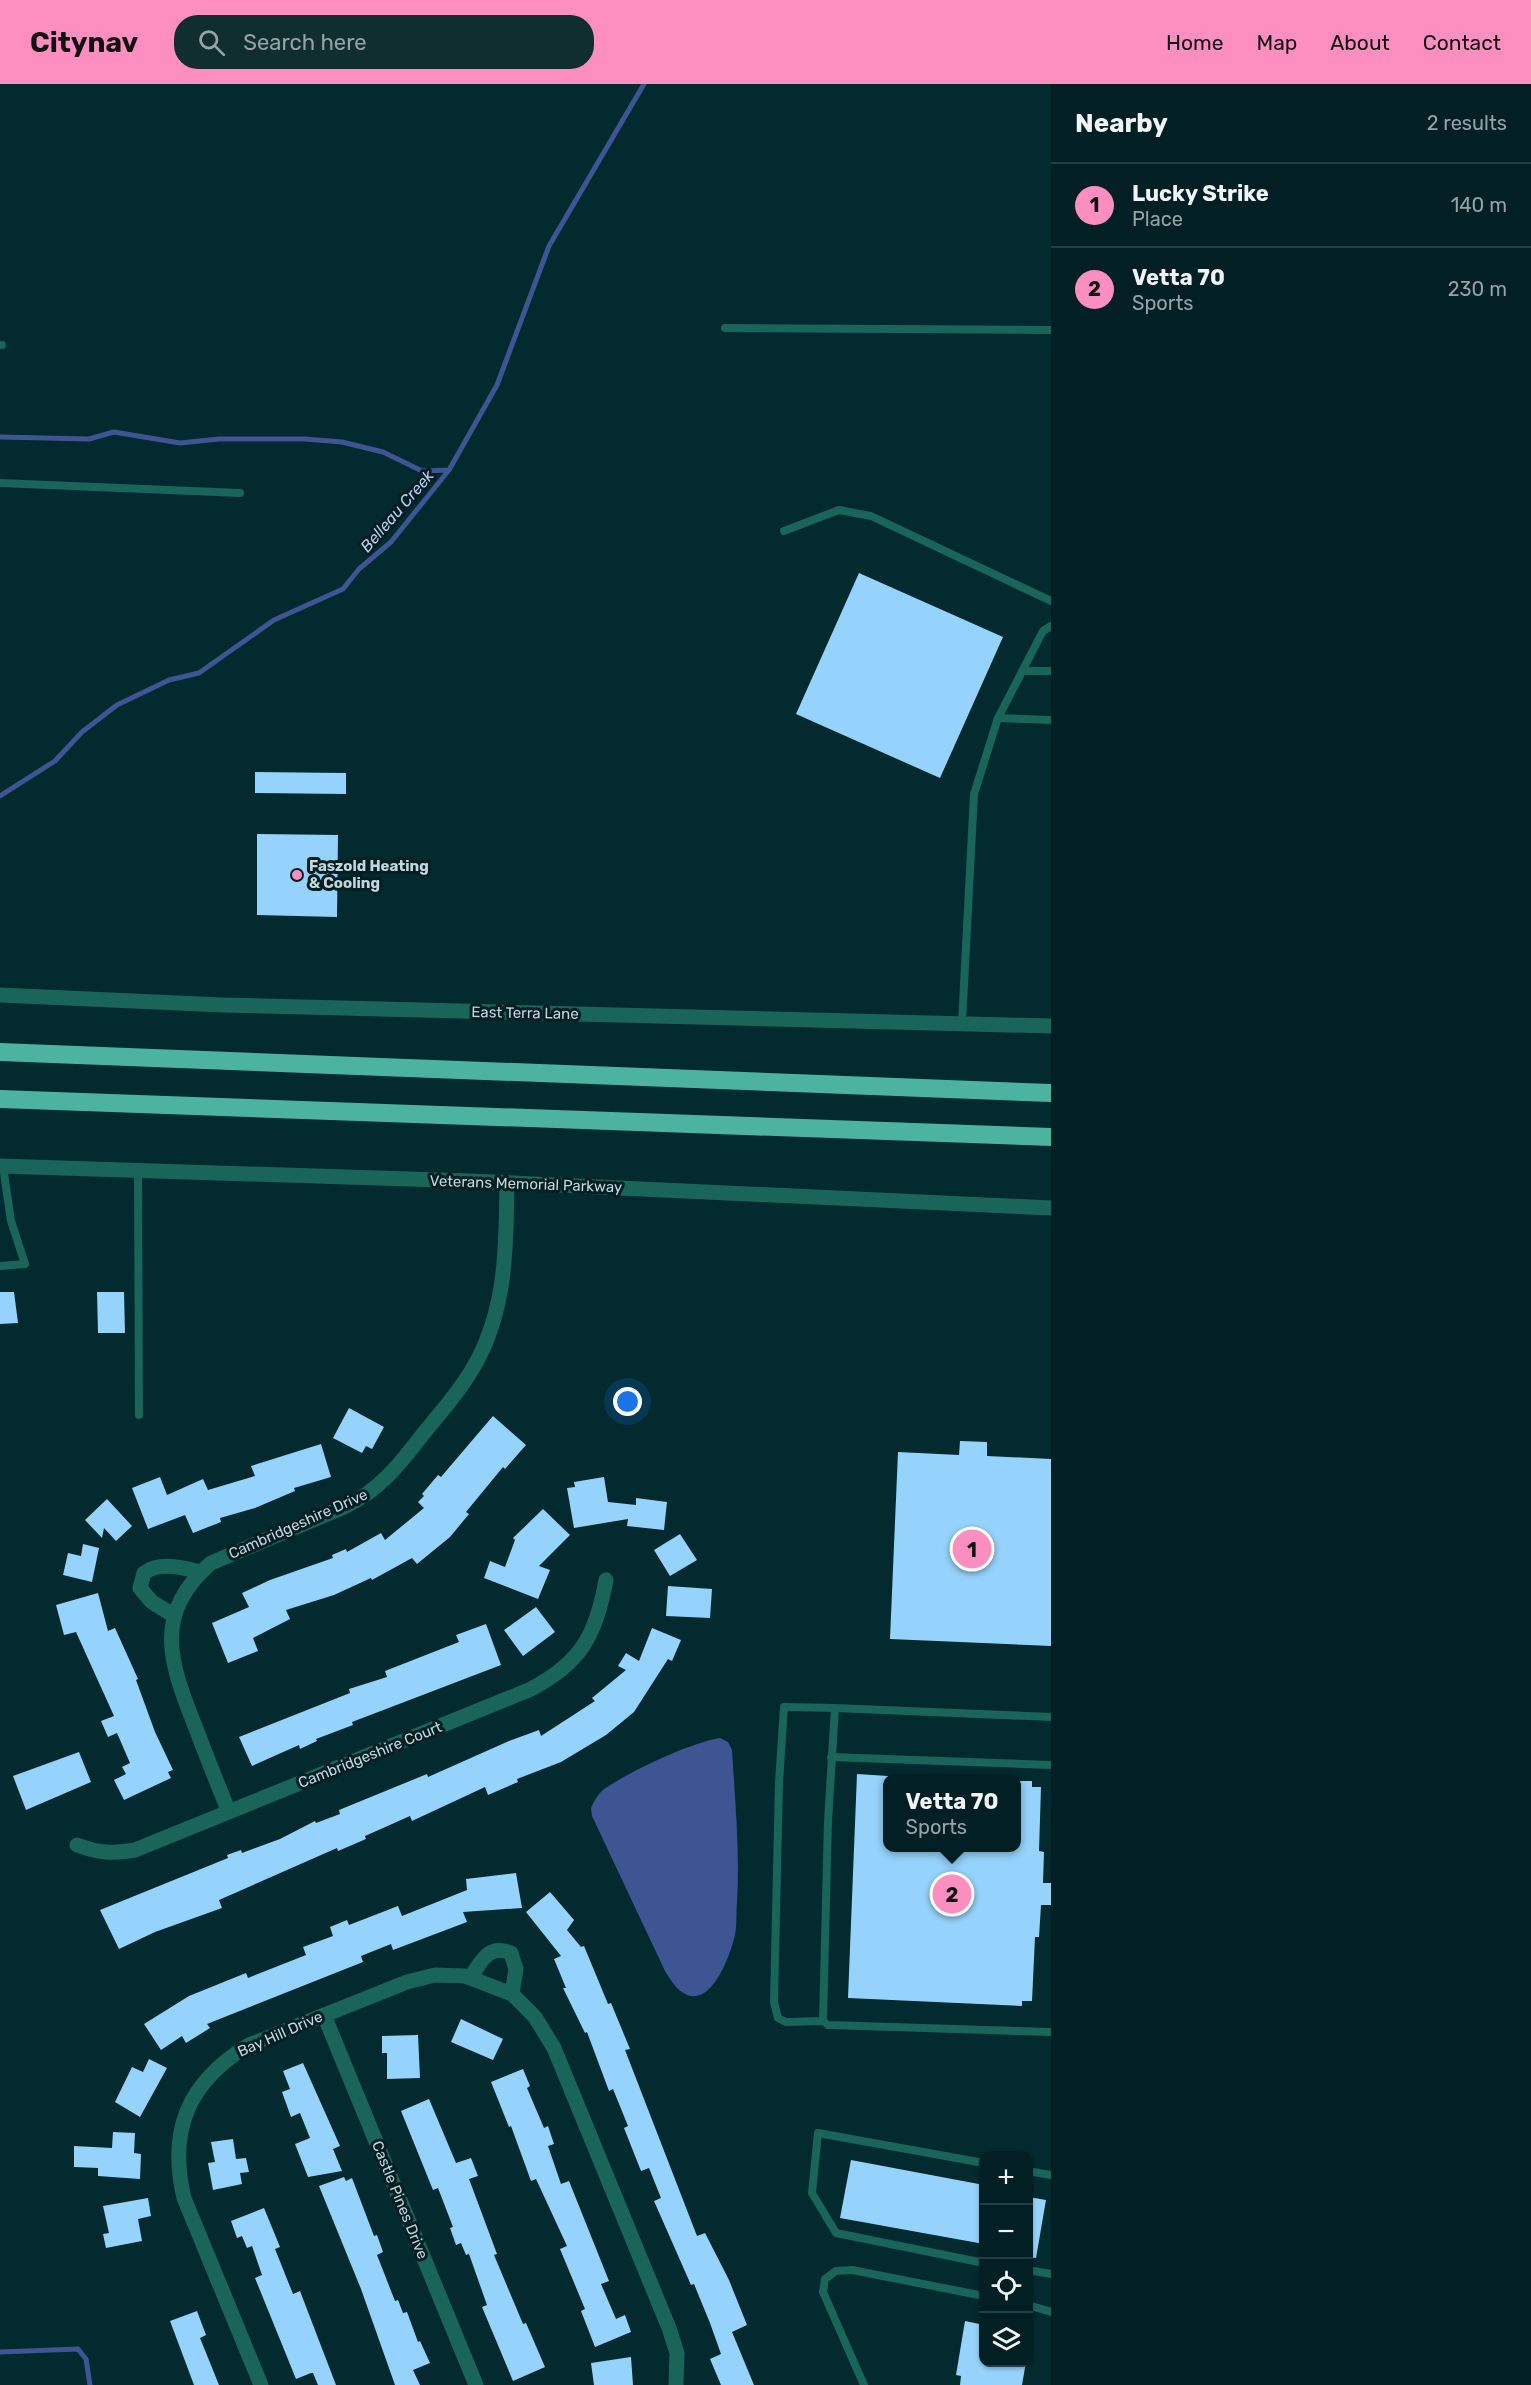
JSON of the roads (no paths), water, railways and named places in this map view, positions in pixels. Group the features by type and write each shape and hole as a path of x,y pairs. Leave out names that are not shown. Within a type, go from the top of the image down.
{"highway":[{"path":"0,1052 1051,1093"},
{"path":"0,1099 1051,1137"}],"street":[{"name":"East Terra Lane","path":"0,995 222,1005 1051,1026"},
{"name":"Veterans Memorial Parkway","path":"2,1166 507,1183 1051,1208"},
{"name":"Cambridgeshire Drive","path":"229,1812 176,1680 170,1645 173,1615 194,1578 230,1553 364,1497 394,1470 444,1409 477,1361 493,1324 502,1287 507,1183"},
{"path":"173,1615 152,1602 140,1588 144,1573 149,1569 167,1566 201,1572"},
{"name":"Cambridgeshire Court","path":"77,1845 96,1852 114,1853 135,1850 493,1706 552,1679 570,1665 584,1647 601,1607 606,1580"},
{"path":"470,1978 488,1952 499,1949 511,1953 516,1969 512,1994"},
{"name":"Bay Hill Drive","path":"261,2385 184,2198 178,2172 180,2131 193,2097 209,2075 247,2046 407,1982 435,1976 470,1978 512,1994 535,2017 554,2048 669,2328 677,2353 676,2385"},
{"name":"Castle Pines Drive","path":"324,2015 476,2385"}],"lane":[{"path":"725,328 1051,330"},
{"path":"0,483 240,494"},
{"path":"784,531 839,510 871,516 1051,600"},
{"path":"962,1023 974,794 998,718 1043,631 1051,626"},
{"path":"1022,671 1051,671"},
{"path":"998,718 1051,720"},
{"path":"0,1266 25,1264 11,1221 2,1166"},
{"path":"138,1170 139,1415"},
{"path":"1051,1717 784,1707 778,1805 776,2012 778,2018 786,2022 823,2021 828,2025 1051,2032"},
{"path":"823,2021 831,1757 835,1708"},
{"path":"831,1757 1051,1765"},
{"path":"979,2162 818,2133 812,2193 836,2233 979,2262"},
{"path":"1033,2172 1051,2175"},
{"path":"864,2385 824,2292 825,2278 836,2271 852,2270 979,2295"},
{"path":"1033,2271 1051,2274"},
{"path":"1033,2306 1051,2312"}],"water":[{"path":"720,1738 728,1742 732,1750 738,1845 736,1931 731,1950 718,1978 709,1989 699,1995 689,1995 677,1988 665,1971 592,1816 591,1808 604,1789 629,1774 677,1752"}],"waterway":[{"name":"Belleau Creek","path":"0,796 55,761 82,732 117,705 169,680 199,673 274,620 343,589 359,569 391,542 449,470 497,385 549,246 644,84"},
{"path":"0,437 89,439 114,432 180,443 219,439 305,439 342,442 383,452 422,471 449,470"},
{"path":"0,2352 78,2349 86,2359 90,2385"}],"place":[{"name":"Faszold Heating & Cooling","path":"297,875"},
{"name":"Lucky Strike","path":"972,1549"},
{"name":"Vetta 70","path":"952,1894"}]}
